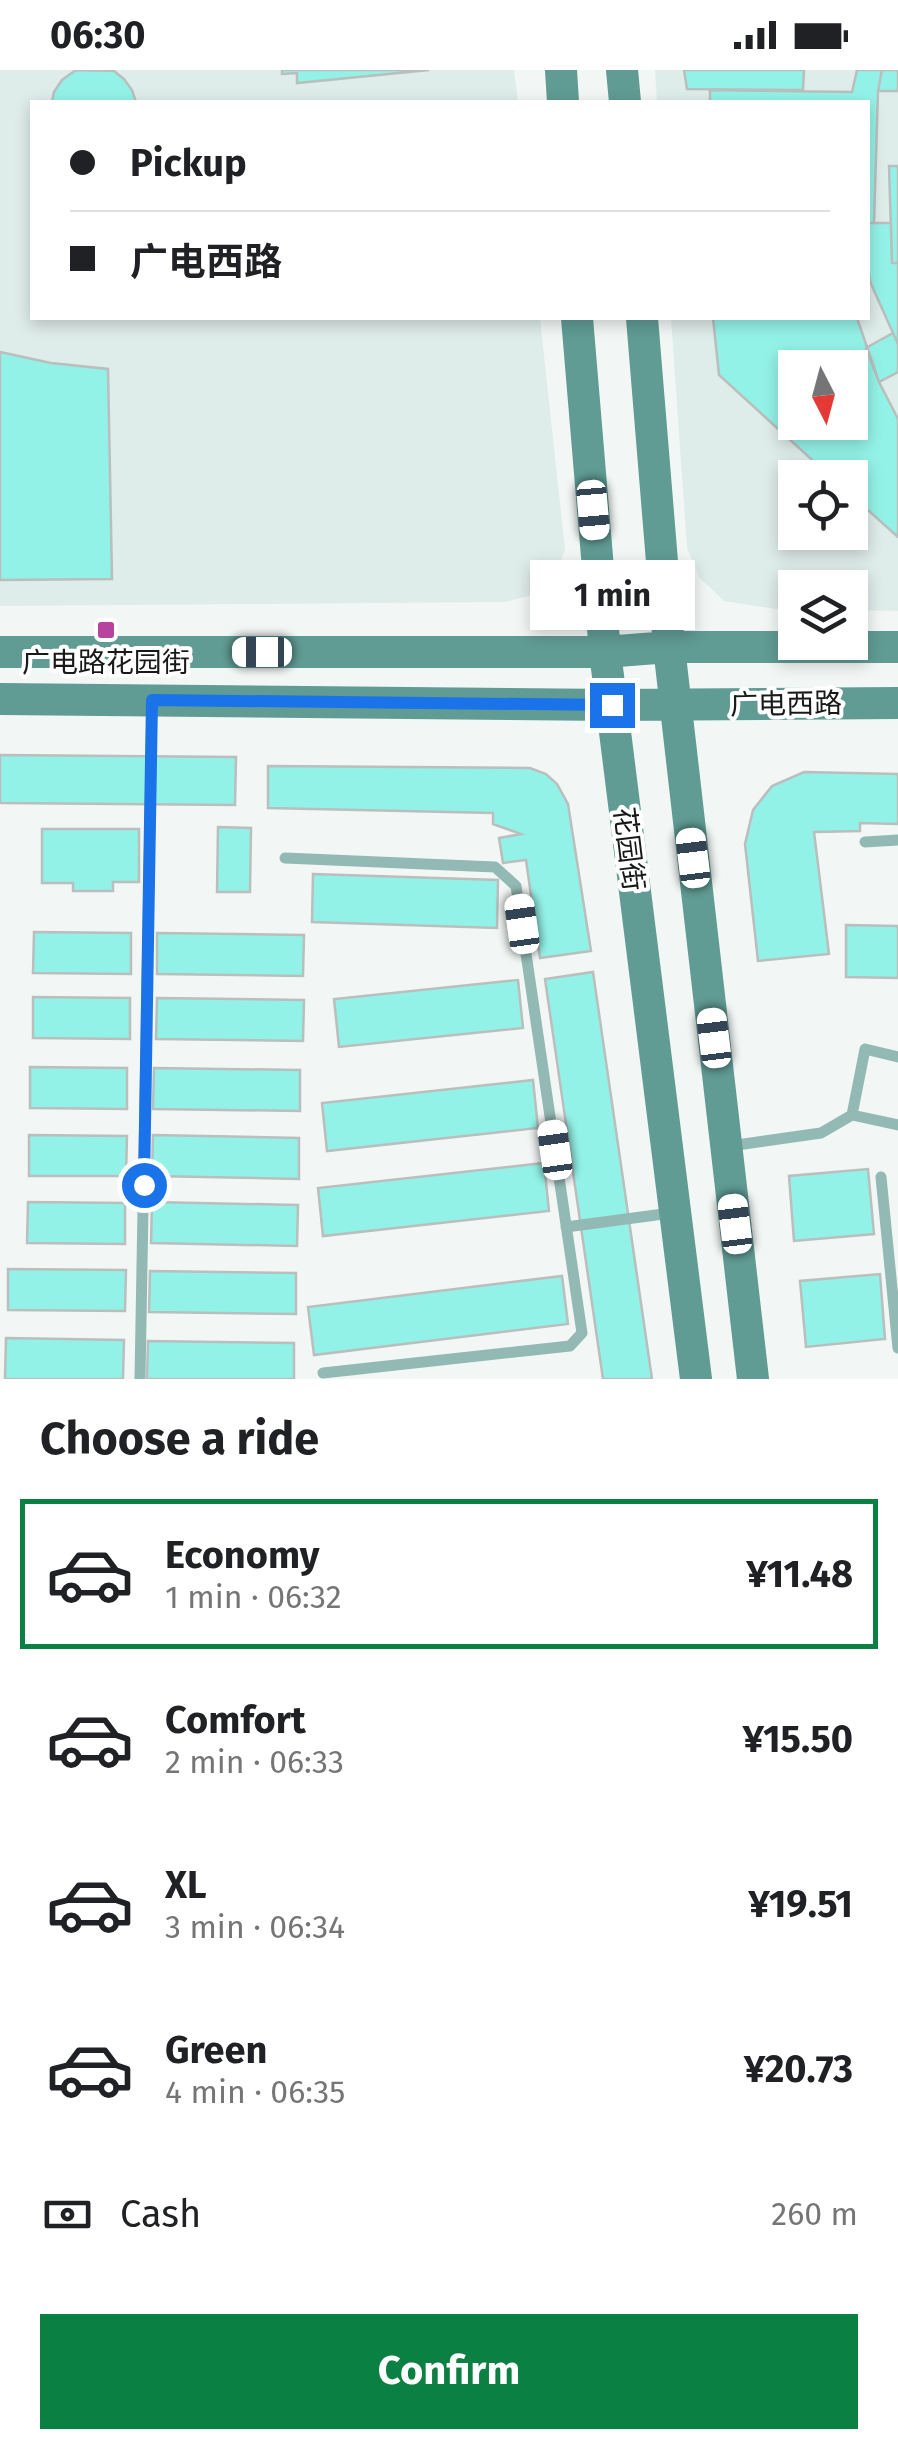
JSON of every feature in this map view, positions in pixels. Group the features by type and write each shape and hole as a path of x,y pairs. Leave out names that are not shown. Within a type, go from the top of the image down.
{"main road":[{"path":"561,70 563,100"},
{"path":"622,70 624,100"},
{"name":"花园街","path":"577,320 605,652 696,1379"},
{"path":"642,320 675,705 753,1379"},
{"name":"广电西路","path":"0,652 605,652 669,647 898,647"},
{"path":"0,698 612,705"},
{"name":"广电西路","path":"612,705 898,702"}],"lane":[{"path":"140,1378 152,700"},
{"path":"864,842 898,840"},
{"path":"285,858 495,867 516,886 582,1333 570,1346 323,1374"},
{"path":"852,1116 865,1050 898,1057"},
{"path":"726,1146 821,1133 852,1116 898,1126"},
{"path":"882,1176 898,1348"},
{"path":"566,1227 674,1212"}],"shaded area":[{"path":"0,70 514,70 518,100 30,100 30,320 540,320 565,550 553,579 532,595 505,602 0,606"},
{"path":"655,70 898,70 898,611 868,610 868,570 778,570 778,609 724,601 699,577 687,548 671,320 870,320 870,100 657,100"}],"building":[{"path":"76,70 114,71 124,79 135,100 52,100 62,80"},
{"path":"282,70 429,70 297,83 297,73 282,74"},
{"path":"684,70 804,70 803,90 687,89"},
{"path":"857,70 882,70 874,223 870,223 870,100 710,100 710,90 852,92"},
{"path":"882,70 898,70 898,91 878,91"},
{"path":"889,166 898,166 898,263 892,263"},
{"path":"870,223 891,223 892,263 898,263 898,344 871,284"},
{"path":"713,320 858,320 868,350 778,350 778,429 719,375"},
{"path":"893,333 898,344 898,372 879,382 866,348"},
{"path":"868,350 898,419 898,537 868,510 868,460 812,460 790,440 868,440"},
{"path":"0,352 108,369 112,579 0,580"},
{"path":"0,755 236,757 235,805 0,803"},
{"path":"268,766 530,768 546,774 568,804 591,951 540,958 526,860 503,863 499,838 521,834 493,824 493,813 268,808"},
{"path":"804,772 898,774 898,824 860,823 860,831 814,832 829,954 758,961 745,844 753,810 772,786"},
{"path":"218,827 251,828 250,892 217,892"},
{"path":"42,829 139,829 139,882 113,882 113,891 73,891 73,883 42,883"},
{"path":"313,874 498,880 497,928 312,922"},
{"path":"846,925 898,926 898,978 846,977"},
{"path":"34,932 131,933 131,974 33,973"},
{"path":"157,933 304,935 303,976 157,974"},
{"path":"593,972 652,1379 603,1379 545,979"},
{"path":"518,980 523,1028 339,1047 334,999"},
{"path":"33,997 130,998 130,1039 33,1038"},
{"path":"157,998 304,1000 303,1041 156,1039"},
{"path":"30,1067 127,1068 127,1109 30,1108"},
{"path":"154,1068 300,1070 300,1111 153,1109"},
{"path":"533,1080 538,1128 327,1151 322,1103"},
{"path":"29,1135 127,1136 126,1176 29,1176"},
{"path":"153,1135 299,1138 299,1179 152,1176"},
{"path":"544,1163 549,1211 323,1236 318,1188"},
{"path":"868,1169 874,1234 794,1241 789,1176"},
{"path":"28,1202 125,1203 125,1244 27,1243"},
{"path":"152,1202 298,1205 297,1246 151,1243"},
{"path":"8,1269 126,1270 125,1311 8,1310"},
{"path":"150,1271 296,1273 296,1314 149,1312"},
{"path":"880,1274 885,1339 806,1347 800,1281"},
{"path":"562,1276 568,1324 314,1355 308,1307"},
{"path":"6,1338 124,1340 123,1379 5,1379"},
{"path":"148,1341 294,1343 294,1379 147,1379"}],"place":[{"name":"广电路花园街","path":"106,630"}],"route":[{"path":"144,1185 152,700 612,705"}]}
